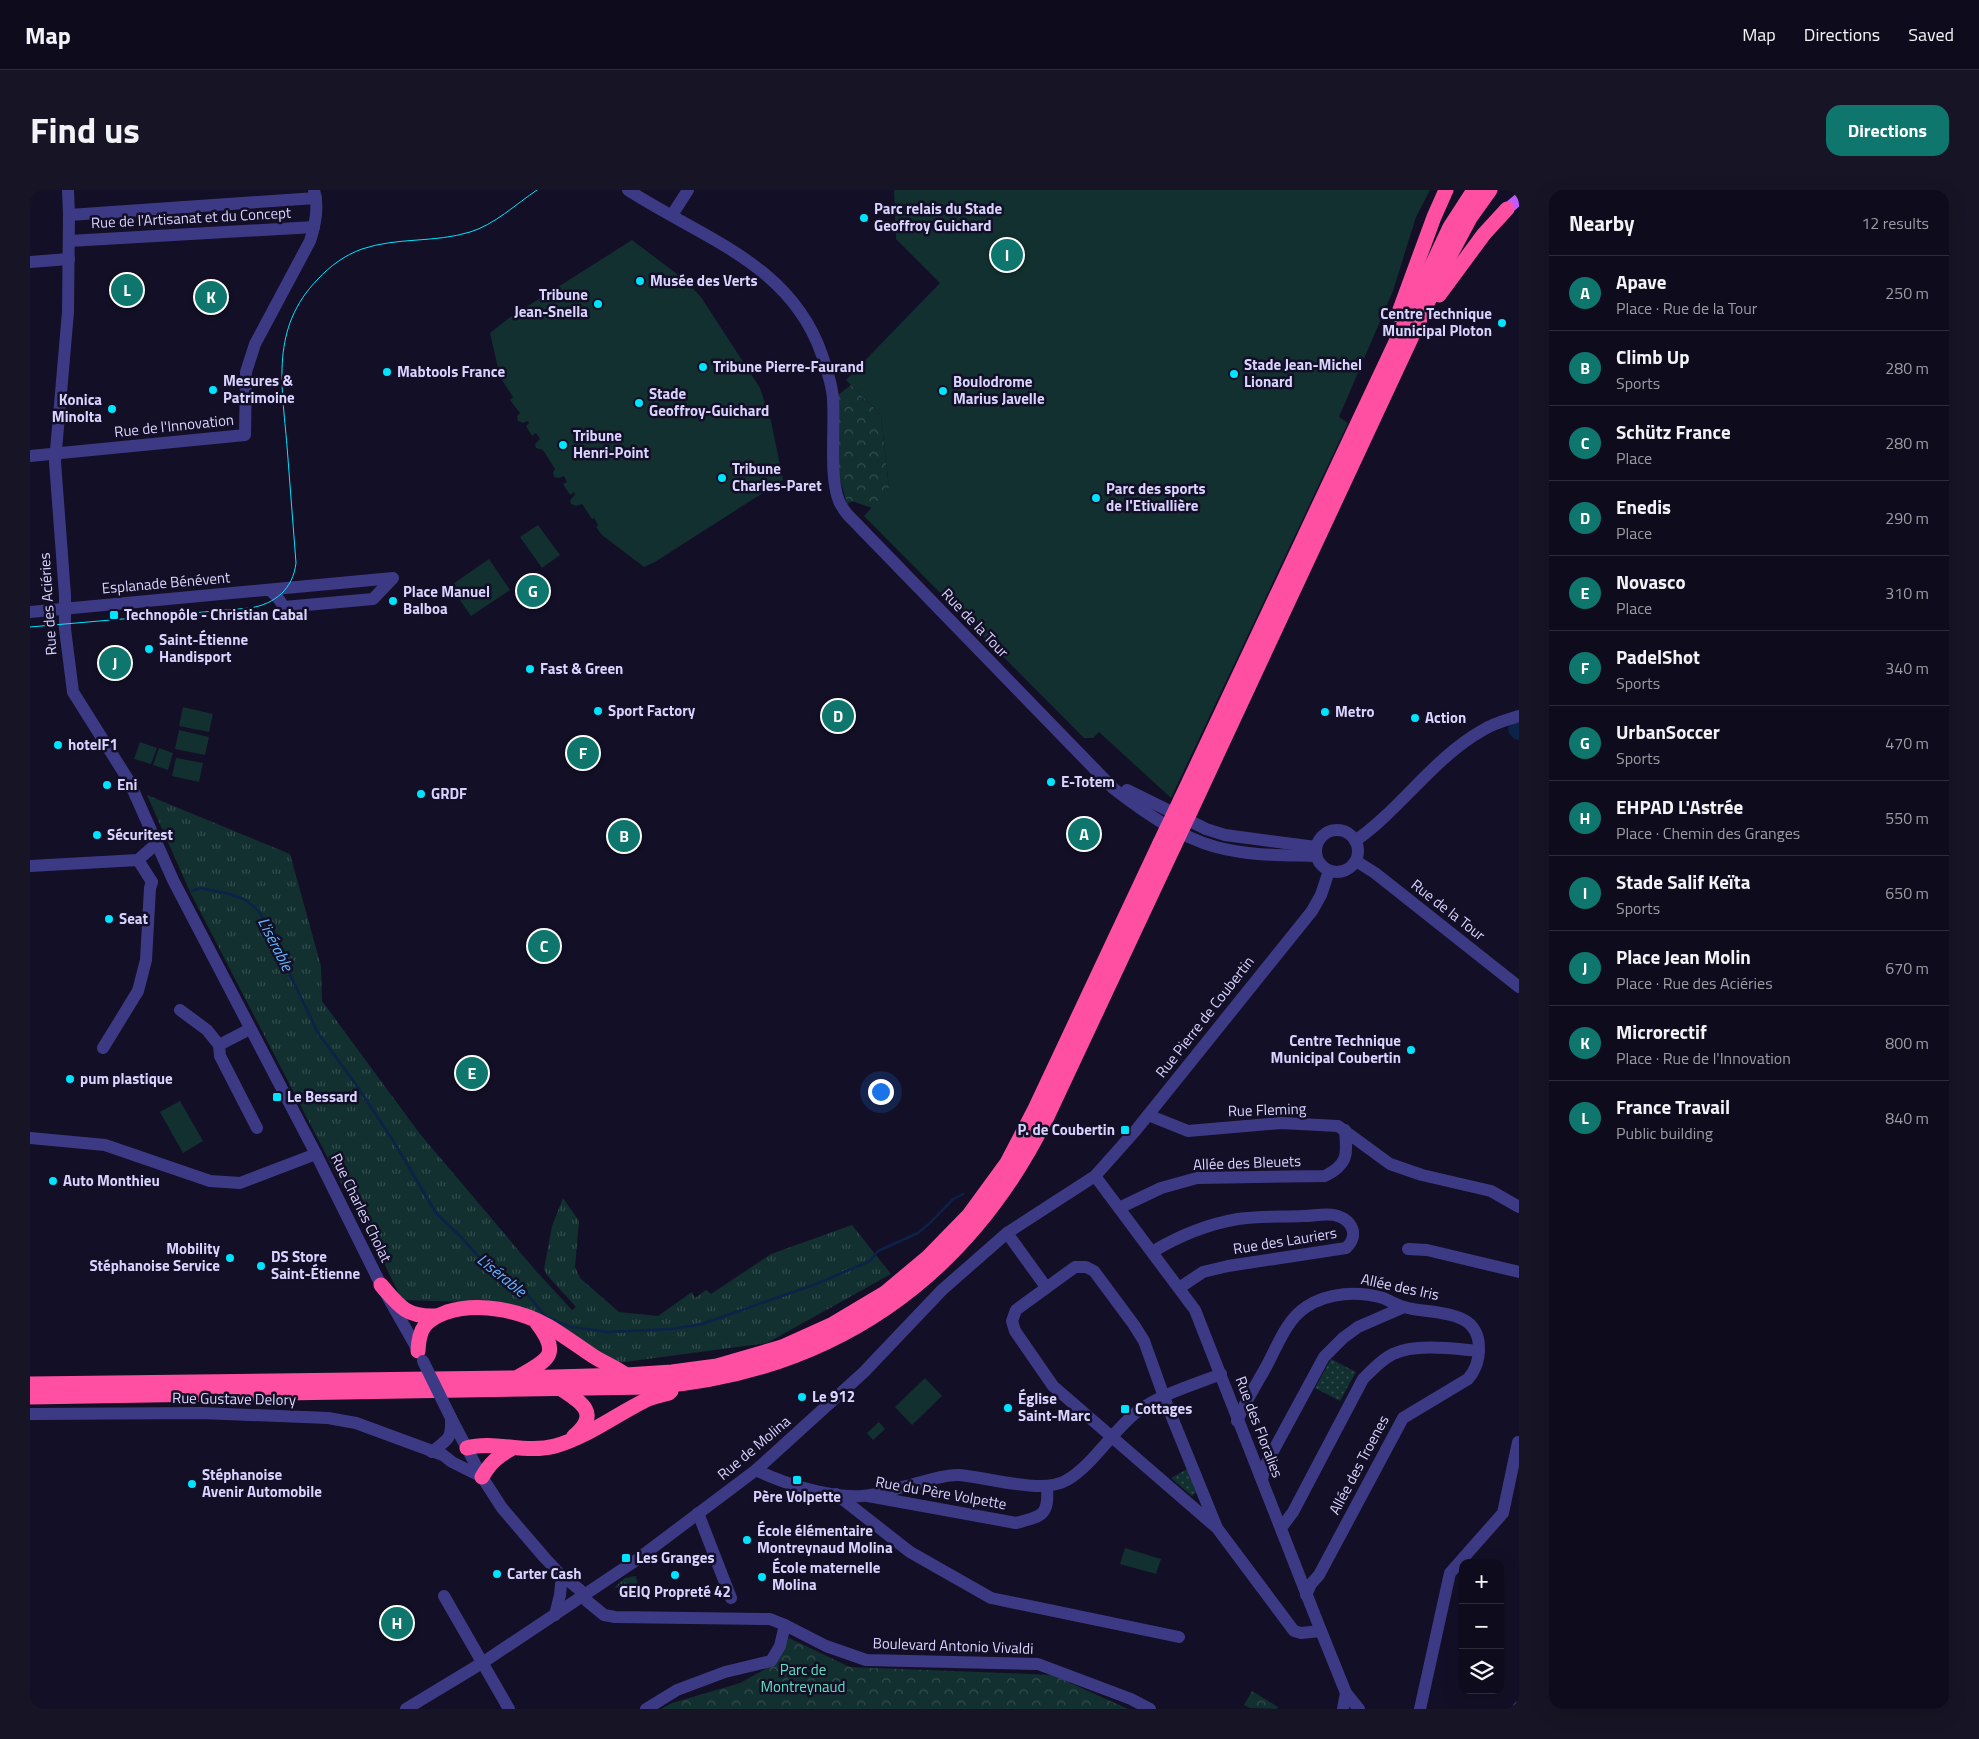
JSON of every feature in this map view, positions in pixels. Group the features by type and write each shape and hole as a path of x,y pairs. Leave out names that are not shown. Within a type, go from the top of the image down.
{"highway":[{"path":"1391,350 1392,332 1434,217 1446,190"},
{"path":"30,1398 624,1389 677,1385 721,1378 762,1368 811,1350 861,1325 901,1298 937,1269 961,1244 1003,1194 1033,1146 1391,350 1450,227 1474,190"},
{"path":"1186,804 1460,236 1490,190"},
{"path":"1426,306 1437,298 1484,234 1513,207"},
{"path":"30,1384 518,1378 672,1372 718,1366 782,1347 834,1324 885,1293 928,1257 969,1215 1007,1163 1167,845"},
{"path":"382,1285 397,1304 416,1316 435,1316 463,1308 488,1308 516,1314 546,1326 601,1361 616,1367 626,1375"},
{"path":"421,1356 419,1335 428,1321 435,1316"},
{"path":"518,1378 542,1363 548,1356 550,1346 546,1335 536,1322"},
{"path":"467,1448 477,1445 511,1449 554,1446 588,1433 645,1400 669,1393 677,1385"},
{"path":"561,1389 581,1403 587,1417 586,1424 568,1441"},
{"path":"482,1477 488,1466 497,1456 511,1449"}],"main road":[{"path":"1513,207 1519,199"}],"street":[{"name":"Rue des Aciéries","path":"68,190 68,312 55,454 59,533 65,595 65,629 73,692 129,781 156,844"},
{"name":"Rue de la Tour","path":"628,190 733,250 771,278 798,308 816,338 832,385 834,480 839,502 853,521 1107,780 1179,816 1225,835 1316,851"},
{"path":"672,215 688,190"},
{"name":"Rue de l'Artisanat et du Concept","path":"69,215 315,194"},
{"name":"Rue de l'Innovation","path":"55,454 245,435 246,372 255,344 303,256 314,228 315,194"},
{"name":"Rue de l'Artisanat et du Concept","path":"69,241 314,228"},
{"path":"30,262 69,259"},
{"path":"30,456 55,454"},
{"name":"Esplanade Bénévent","path":"30,612 393,578 373,599 284,607 277,596 270,590"},
{"path":"1356,842 1374,828 1432,770 1468,739 1495,724 1519,716"},
{"path":"1330,831 1342,831 1356,842 1358,848 1356,861 1347,870 1329,871 1319,863 1316,851 1320,838 1330,831"},
{"path":"30,866 138,860 156,844"},
{"name":"Rue Charles Cholat","path":"156,844 482,1477 502,1508 560,1578 576,1585 584,1594"},
{"path":"138,860 152,882"},
{"name":"Rue de la Tour","path":"1356,861 1382,878 1519,987"},
{"name":"Rue Pierre de Coubertin","path":"1095,1176 1148,1115 1312,911 1321,895 1329,871"},
{"path":"152,882 173,880"},
{"path":"102,1048 138,991 146,960 150,888 152,882"},
{"path":"180,1010 208,1030 219,1045 220,1056 257,1128"},
{"path":"219,1045 250,1029"},
{"name":"Rue Fleming","path":"1148,1115 1188,1131 1281,1123 1338,1126 1368,1150 1390,1164 1422,1175 1491,1191 1519,1207"},
{"name":"Allée des Bleuets","path":"1119,1208 1162,1188 1198,1178 1325,1176 1337,1170 1344,1163 1345,1130"},
{"path":"30,1138 105,1145 210,1181 240,1183 316,1154"},
{"name":"Rue des Floralies","path":"1095,1176 1195,1310 1221,1374 1237,1421 1346,1693 1359,1709"},
{"name":"Rue de Molina","path":"406,1709 482,1663 555,1615 647,1552 756,1470 864,1372 942,1290 1007,1233 1095,1176"},
{"name":"Rue des Lauriers","path":"1152,1252 1196,1230 1238,1219 1335,1215 1350,1224 1353,1230 1352,1243 1346,1248 1228,1266 1203,1272 1179,1288"},
{"path":"1007,1233 1046,1287"},
{"path":"1408,1249 1427,1250 1519,1272"},
{"path":"1217,1528 1164,1397 1144,1341 1094,1271 1086,1267 1074,1267 1016,1310 1012,1326 1053,1386 1217,1528 1294,1631 1301,1633 1321,1631"},
{"name":"Allée des Iris","path":"1237,1421 1288,1326 1305,1307 1340,1294 1362,1293 1385,1299 1404,1307 1430,1310 1459,1317 1475,1329 1479,1338 1479,1351"},
{"path":"1262,1481 1265,1466 1324,1357 1342,1338 1358,1327 1404,1307"},
{"path":"1281,1528 1293,1512 1363,1378 1374,1368 1394,1354 1413,1349 1479,1351"},
{"name":"Allée des Troenes","path":"1306,1595 1310,1584 1319,1575 1402,1418 1468,1379 1475,1371 1479,1351"},
{"name":"Rue du Père Volpette","path":"863,1496 956,1474 1047,1487 1067,1481 1138,1411 1164,1397 1221,1374"},
{"name":"Rue Gustave Delory","path":"30,1414 202,1413 328,1418 356,1423 437,1454 482,1477"},
{"path":"437,1454 449,1437 451,1418"},
{"path":"1420,1709 1450,1573 1502,1513 1518,1442"},
{"path":"437,1454 457,1452 467,1448"},
{"name":"Rue du Père Volpette","path":"756,1470 784,1481 836,1494 863,1496 1016,1523 1039,1517 1048,1504 1047,1487"},
{"path":"836,1494 910,1552 991,1598 1180,1637"},
{"path":"698,1513 731,1598"},
{"path":"555,1615 560,1595 560,1578"},
{"name":"Boulevard Antonio Vivaldi","path":"584,1594 595,1596 615,1617 770,1619 826,1646 866,1660 1038,1664 1131,1698 1150,1709"},
{"path":"444,1596 510,1709"},
{"path":"646,1709 677,1690 725,1672 771,1661 780,1646 785,1625"},
{"path":"1343,1709 1346,1693"}],"green space":[{"name":"Parc des sports de l'Etivallière","path":"894,190 1430,190 1416,217 1393,291 1339,417 1348,423 1171,798 1099,732 1093,738 1084,738 864,516 889,488 881,415 846,380 940,283 896,239"},
{"name":"Stade Geoffroy-Guichard","path":"632,240 685,280 701,297 760,388 771,421 783,480 655,562 644,567 602,535 596,527 598,525 594,518 592,519 582,504 576,506 571,504 570,500 575,495 574,492 570,495 563,484 567,482 564,476 554,477 553,472 555,469 543,450 536,448 535,444 540,439 536,433 532,436 526,426 529,423 528,421 523,423 518,421 517,416 520,413 510,400 513,397 500,377 490,333 509,318"},
{"path":"851,385 881,415 889,488 872,508 852,501 847,504 839,475 838,395"},
{"path":"538,525 560,555 542,568 520,537"},
{"path":"489,559 510,590 471,616 450,586"},
{"path":"183,707 213,714 209,732 179,726"},
{"path":"179,730 209,737 205,755 175,749"},
{"path":"140,742 157,748 151,764 134,759"},
{"path":"159,748 173,753 168,770 153,765"},
{"path":"176,758 203,763 199,782 172,776"},
{"path":"147,795 290,854 321,966 322,1001 420,1134 536,1271 572,1310 576,1307 547,1275 544,1269 552,1226 563,1198 579,1221 575,1267 580,1278 619,1312 658,1316 692,1292 695,1298 706,1290 711,1294 771,1254 852,1225 891,1274 767,1343 617,1363 502,1303 402,1300 354,1202 350,1201 191,894"},
{"path":"180,1101 203,1141 183,1153 160,1112"},
{"path":"1331,1359 1356,1372 1340,1401 1315,1388"},
{"path":"925,1378 942,1396 912,1425 895,1407"},
{"path":"879,1422 885,1429 873,1440 867,1433"},
{"path":"1187,1469 1196,1493 1192,1496 1171,1478"},
{"path":"1125,1548 1161,1559 1156,1574 1120,1564"},
{"path":"636,1576 638,1586 614,1588 625,1578"},
{"name":"Parc de Montreynaud","path":"789,1638 850,1667 1053,1675 1128,1709 661,1709 672,1703 740,1683 776,1663"},
{"path":"1252,1691 1278,1707 1277,1709 1250,1708 1244,1705"}],"waterway":[{"path":"1516,729 1519,732"},
{"name":"L'isérable","path":"192,891 200,888 226,893 244,899 258,910 272,932 283,960 318,1033 355,1083 394,1142 436,1213 480,1258 522,1288 546,1317 571,1327 608,1332 671,1329 702,1324 816,1284 870,1261 878,1251 918,1233 953,1199 963,1194"}],"tram line":[{"path":"30,627 250,608 267,603 281,594 291,580 296,563 283,401 283,358 286,337 292,317 303,298 318,279 338,261 356,251 375,245 443,238 479,229 537,190"}],"place":[{"name":"Parc relais du Stade Geoffroy Guichard","path":"864,218"},
{"name":"Stade Salif Keïta","path":"1007,255"},
{"name":"Musée des Verts","path":"640,281"},
{"name":"France Travail","path":"127,290"},
{"name":"Microrectif","path":"211,297"},
{"name":"Tribune Jean-Snella","path":"598,304"},
{"name":"Centre Technique Municipal Ploton","path":"1502,323"},
{"name":"Tribune Pierre-Faurand","path":"703,367"},
{"name":"Mabtools France","path":"387,372"},
{"name":"Stade Jean-Michel Lionard","path":"1234,374"},
{"name":"Mesures & Patrimoine","path":"213,390"},
{"name":"Boulodrome Marius Javelle","path":"943,391"},
{"name":"Stade Geoffroy-Guichard","path":"639,403"},
{"name":"Konica Minolta","path":"112,409"},
{"name":"Tribune Henri-Point","path":"563,445"},
{"name":"Tribune Charles-Paret","path":"722,478"},
{"name":"Parc des sports de l'Etivallière","path":"1096,498"},
{"name":"UrbanSoccer","path":"533,591"},
{"name":"Place Manuel Balboa","path":"393,601"},
{"name":"Technopôle - Christian Cabal","path":"114,615"},
{"name":"Saint-Étienne Handisport","path":"149,649"},
{"name":"Place Jean Molin","path":"115,663"},
{"name":"Fast & Green","path":"530,669"},
{"name":"Sport Factory","path":"598,711"},
{"name":"Metro","path":"1325,712"},
{"name":"Enedis","path":"838,716"},
{"name":"Action","path":"1415,718"},
{"name":"hotelF1","path":"58,745"},
{"name":"PadelShot","path":"583,753"},
{"name":"E-Totem","path":"1051,782"},
{"name":"Eni","path":"107,785"},
{"name":"GRDF","path":"421,794"},
{"name":"Apave","path":"1084,834"},
{"name":"Sécuritest","path":"97,835"},
{"name":"Climb Up","path":"624,836"},
{"name":"Seat","path":"109,919"},
{"name":"Schütz France","path":"544,946"},
{"name":"Centre Technique Municipal Coubertin","path":"1411,1050"},
{"name":"Novasco","path":"472,1073"},
{"name":"pum plastique","path":"70,1079"},
{"name":"Le Bessard","path":"277,1097"},
{"name":"P. de Coubertin","path":"1125,1130"},
{"name":"Auto Monthieu","path":"53,1181"},
{"name":"Mobility Stéphanoise Service","path":"230,1258"},
{"name":"DS Store Saint-Étienne","path":"261,1266"},
{"name":"Le 912","path":"802,1397"},
{"name":"Église Saint-Marc","path":"1008,1408"},
{"name":"Cottages","path":"1125,1409"},
{"name":"Père Volpette","path":"797,1480"},
{"name":"Stéphanoise Avenir Automobile","path":"192,1484"},
{"name":"École élémentaire Montreynaud Molina","path":"747,1540"},
{"name":"Les Granges","path":"626,1558"},
{"name":"Carter Cash","path":"497,1574"},
{"name":"GEIQ Propreté 42","path":"675,1575"},
{"name":"École maternelle Molina","path":"762,1577"},
{"name":"EHPAD L'Astrée","path":"397,1623"}]}
